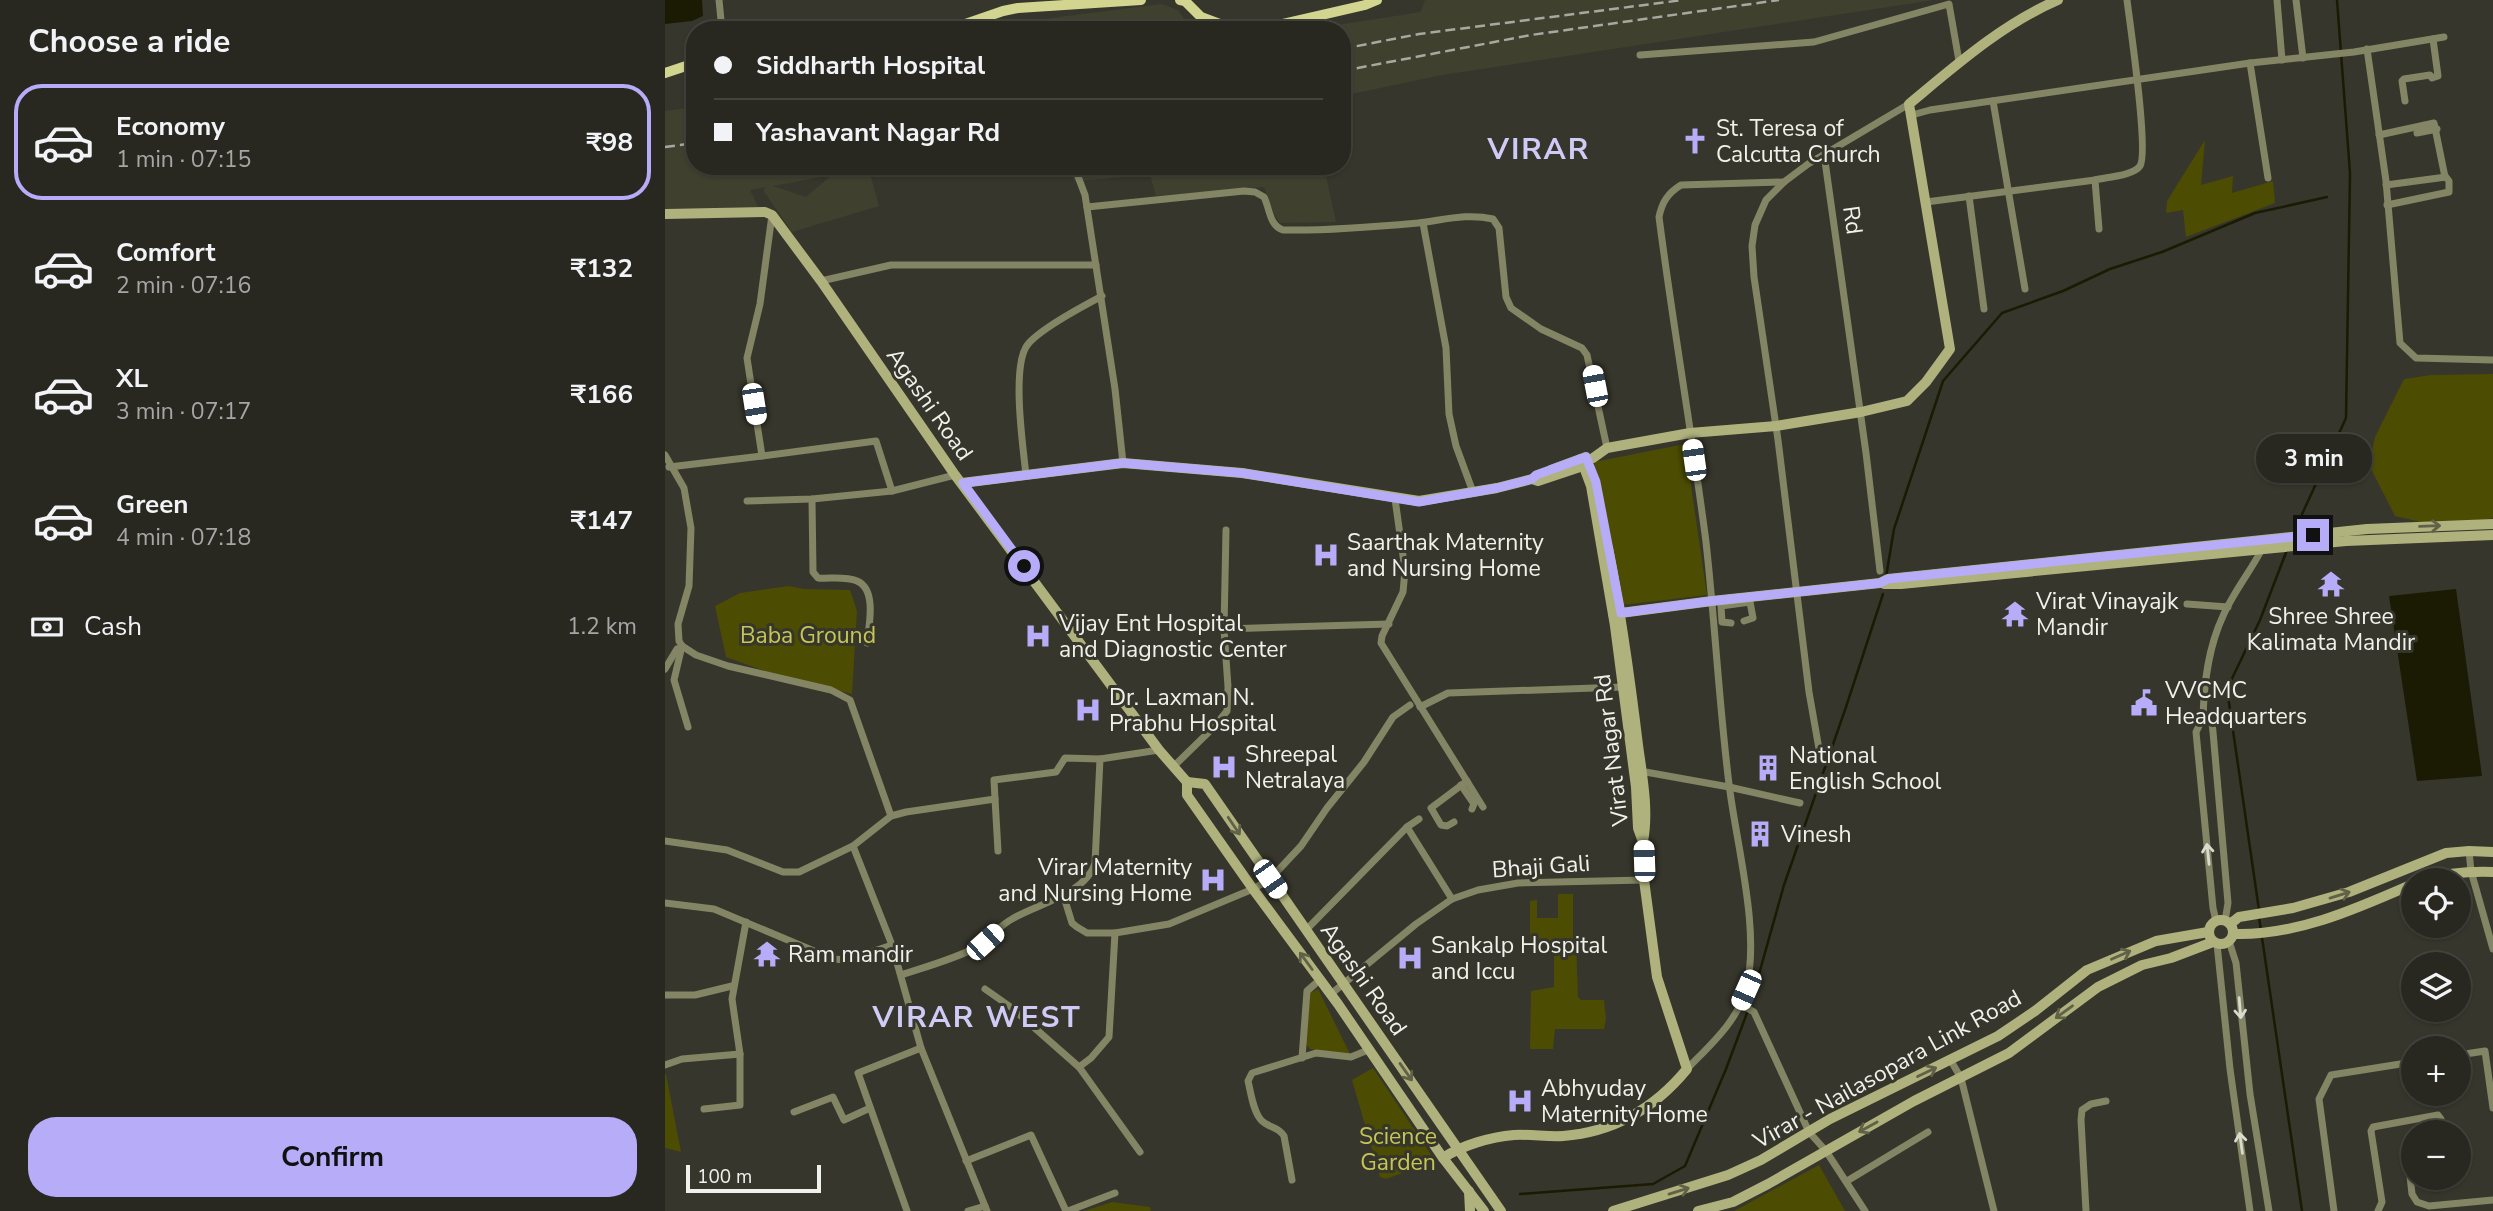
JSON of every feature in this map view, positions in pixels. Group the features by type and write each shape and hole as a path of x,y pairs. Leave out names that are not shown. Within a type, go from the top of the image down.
{"main road":[{"path":"973,21 1018,4 1141,0"},
{"path":"1179,0 1185,1 1201,18 1210,21"},
{"path":"1295,21 1377,0"},
{"path":"665,72 686,66"}],"street":[{"path":"719,0 721,21"},
{"path":"1819,750 1754,277 1752,246 1755,225 1766,200 1784,182 1824,154 1910,109 1959,61 2019,20 2058,0"},
{"path":"1926,202 2095,180 2135,171 2142,164 2137,80 2127,0"},
{"path":"2277,0 2282,60"},
{"path":"2296,0 2303,58"},
{"path":"1640,55 1814,42 1949,4 1959,61"},
{"path":"1910,109 1930,110 2444,37"},
{"path":"2405,101 2404,79 2438,76 2433,39"},
{"path":"2367,49 2386,185 2400,343 2416,358 2493,360"},
{"path":"2250,63 2267,178"},
{"path":"1993,101 2025,289"},
{"path":"963,483 1123,463 1242,473 1419,502 1532,479 1536,475 1586,461 1607,448 1690,433 1776,426 1861,412 1907,401 1926,382 1949,349 1910,109"},
{"path":"2379,135 2434,123 2445,177 2449,181 2449,192 2388,205"},
{"path":"2417,133 2437,129"},
{"name":"Rd","path":"1824,154 1861,412 1879,571"},
{"path":"1078,175 1086,195 1102,296 1123,463"},
{"path":"2386,185 2445,177"},
{"path":"2095,180 2099,229"},
{"path":"1731,623 1722,622 1718,602 1659,217 1661,205 1669,194 1681,185 1784,182"},
{"path":"1087,207 1255,192 1263,197 1276,228 1283,230 1423,223 1461,216 1493,219 1499,228 1506,297 1511,308 1541,329 1582,348 1587,355 1607,448"},
{"path":"1969,196 1984,309"},
{"path":"665,214 765,212 772,215 760,304 747,358 762,453"},
{"name":"Agashi Road","path":"772,215 955,475 1160,750 1187,782 1187,795 1483,1211"},
{"path":"1423,223 1446,348 1451,425 1473,492"},
{"path":"821,281 891,265 1096,265"},
{"path":"1026,475 1019,412 1021,372 1026,347 1039,335 1102,296"},
{"path":"668,466 876,441 892,491"},
{"path":"665,454 668,466 684,488 691,528 688,596 678,624 681,643 674,680 688,727"},
{"name":"Virat Nagar Rd","path":"1586,461 1617,613 1623,687 1637,771 1638,828 1643,842 1644,880 1657,977 1687,1069"},
{"path":"747,501 813,499 892,491 955,475"},
{"path":"813,499 813,572 818,578 857,581 866,587 869,599 867,643"},
{"path":"1395,499 1405,570 1403,592 1381,643 1464,783 1474,804 1472,809"},
{"path":"1800,803 1637,771 1617,613 1880,583 1888,579 1954,571 2493,524"},
{"path":"1174,766 1213,729 1227,711 1224,629 1226,530"},
{"path":"2367,534 2493,536"},
{"path":"1880,583 1901,584 2262,549 2276,543"},
{"path":"2262,549 2228,607 2211,651 2204,685 2203,718 2196,732 2213,908 2226,928 2236,963 2250,1094 2269,1211"},
{"path":"1718,602 1750,602 1752,618 1744,621"},
{"path":"1443,1158 1457,1148 1513,1135 1563,1136 1597,1130 1630,1119 1661,1097 1723,1032 1742,1005 1750,967 1750,935 1729,787 1718,602"},
{"path":"2187,604 2228,607"},
{"path":"1224,629 1389,624"},
{"path":"665,669 681,643"},
{"path":"681,643 696,655 728,666 831,690 850,701 891,816"},
{"path":"1420,707 1448,693 1623,687"},
{"path":"1063,894 1072,923 1077,927 1087,933 1115,933 1169,924 1253,889 1270,879 1301,846 1327,807 1364,762 1392,717 1410,705"},
{"path":"2203,718 2212,723 2228,903 2222,945 2213,939"},
{"path":"998,851 994,780 1056,772 1065,758 1100,759 1160,750"},
{"path":"901,975 972,949 985,942 1010,920 1083,883 1092,873 1095,863 1100,759"},
{"name":"Agashi Road","path":"1187,782 1205,784 1501,1211"},
{"path":"1464,783 1483,807"},
{"path":"1454,822 1443,826 1431,808 1464,783"},
{"path":"665,841 727,850 783,872 799,872 853,846 891,816 906,811 995,800"},
{"path":"1306,930 1407,827 1419,819"},
{"path":"1407,827 1452,899"},
{"path":"853,846 892,945 921,1048 986,1209 968,1211"},
{"path":"2226,928 2239,917 2274,913 2349,892 2446,853 2469,850 2493,852"},
{"path":"2469,850 2471,868"},
{"path":"2493,872 2471,871 2493,949"},
{"name":"Bhaji Gali","path":"1331,994 1452,899 1478,890 1518,883 1644,880"},
{"path":"2250,1211 2210,927 2246,934 2279,932 2356,909 2401,889"},
{"path":"665,903 714,909 833,959 847,960 892,945"},
{"path":"2293,908 2297,927"},
{"path":"704,1109 740,1105 740,1055 732,1011 732,986 746,922"},
{"path":"1079,1067 1091,1058 1109,1037 1115,933"},
{"name":"Virar - Nailasopara Link Road","path":"1613,1211 1728,1175 1761,1160 1830,1119 1951,1061 2007,1030 2087,970 2156,940 2213,939"},
{"name":"Virar - Nailasopara Link Road","path":"1698,1211 1733,1202 1914,1101 2008,1053 2098,987 2142,965 2171,958 2213,939"},
{"path":"1302,1058 1307,991 1315,984"},
{"path":"665,995 695,995 732,986"},
{"path":"985,989 1079,1067 1140,1152"},
{"path":"1742,1005 1754,1012 1809,1132 1826,1151 1865,1211"},
{"path":"907,1211 858,1073 921,1048"},
{"path":"1292,1180 1284,1136 1278,1128 1261,1121 1248,1082 1252,1073 1316,1053 1351,1057 1368,1049"},
{"path":"2471,1053 2489,1050 2493,1108"},
{"path":"665,1065 683,1059 740,1055"},
{"path":"1951,1061 1961,1078 1994,1211"},
{"path":"2334,1211 2319,1099 2322,1088 2331,1075 2401,1064"},
{"path":"794,1112 833,1097 844,1120 870,1108"},
{"path":"2086,1211 2081,1120 2083,1110 2091,1104 2106,1101"},
{"path":"2411,1120 2438,1115 2441,1120"},
{"path":"2378,1211 2382,1202 2371,1131 2373,1127 2401,1122"},
{"path":"1847,1181 1928,1132"},
{"path":"966,1161 1031,1135 1067,1211 1115,1193"},
{"path":"2411,1190 2417,1202 2429,1206 2493,1200"},
{"path":"1469,1191 1470,1211"}],"shaded area":[{"path":"665,0 702,0 703,16 692,21 665,24"},
{"path":"1425,0 1934,0 1442,75 1351,94 1351,23 1421,12"},
{"path":"1162,4 1178,10 1186,21 1028,21"},
{"path":"686,108 686,175 832,175 870,175 879,206 792,232 763,190 766,187 750,190 758,207 665,209 665,111","holes":["832,175 806,197 773,186"]},
{"path":"1073,175 1150,175 1074,181"},
{"path":"1150,175 1326,175 1336,222 1280,223 1264,187 1156,196"},
{"path":"2456,589 2482,776 2417,781 2389,596"}],"green space":[{"path":"2205,140 2201,185 2233,176 2232,193 2273,181 2275,203 2186,237 2183,210 2166,213 2167,201"},
{"path":"2493,374 2493,518 2447,528 2395,516 2369,465 2375,437 2404,379 2431,375"},
{"path":"1685,444 1707,595 1622,605 1594,462"},
{"name":"Baba Ground","path":"789,586 850,590 857,611 852,694 773,674 726,657 715,606 740,593"},
{"path":"1558,894 1573,894 1573,940 1576,943 1578,997 1581,1000 1604,1000 1606,1019 1604,1029 1555,1029 1553,1049 1530,1049 1531,991 1554,987 1554,941 1530,941 1530,901 1537,900 1537,918 1558,918"},
{"path":"1318,989 1351,1056 1310,1049 1306,1044 1310,993"},
{"name":"Science Garden","path":"1373,1068 1432,1156 1433,1162 1386,1179 1380,1177 1352,1080"},
{"path":"666,1074 681,1152 665,1148"},
{"path":"1819,1165 1845,1211 1734,1211"},
{"path":"1112,1202 1150,1207 1151,1211 1084,1211"}],"waterway":[{"path":"2293,534 2346,418 2350,173 2337,0"},
{"path":"1886,577 1894,529 1943,381 2002,313 2255,213 2327,197"},
{"path":"2259,910 2227,689 2260,620 2287,550"},
{"path":"1752,999 1784,885 1883,594"},
{"path":"2259,917 2302,1211"},
{"path":"1520,1194 1653,1184 1685,1166 1747,1013"}],"railway":[{"path":"1351,47 1419,34 1683,0"},
{"path":"1351,69 1531,35 1779,0"},
{"path":"665,147 686,144"}],"place":[{"name":"St. Teresa of Calcutta Church","path":"1695,141"},
{"name":"Saarthak Maternity and Nursing Home","path":"1326,555"},
{"name":"Shree Shree Kalimata Mandir","path":"2331,584"},
{"name":"Virat Vinayajk Mandir","path":"2015,614"},
{"name":"Vijay Ent Hospital and Diagnostic Center","path":"1038,636"},
{"name":"VVCMC Headquarters","path":"2144,703"},
{"name":"Dr. Laxman N. Prabhu Hospital","path":"1088,710"},
{"name":"Shreepal Netralaya","path":"1224,767"},
{"name":"National English School","path":"1768,768"},
{"name":"Vinesh","path":"1760,834"},
{"name":"Virar Maternity and Nursing Home","path":"1213,880"},
{"name":"Ram mandir","path":"767,954"},
{"name":"Sankalp Hospital and Iccu","path":"1410,958"},
{"name":"Abhyuday Maternity Home","path":"1520,1101"}],"district":[{"name":"VIRAR","path":"1539,149"},
{"name":"VIRAR WEST","path":"977,1017"}],"route":[{"path":"1024,566 963,483 1123,463 1242,473 1419,502 1532,479 1536,475 1586,457 1596,482 1621,613 1880,583 1888,579 1954,571 2313,535"}]}
